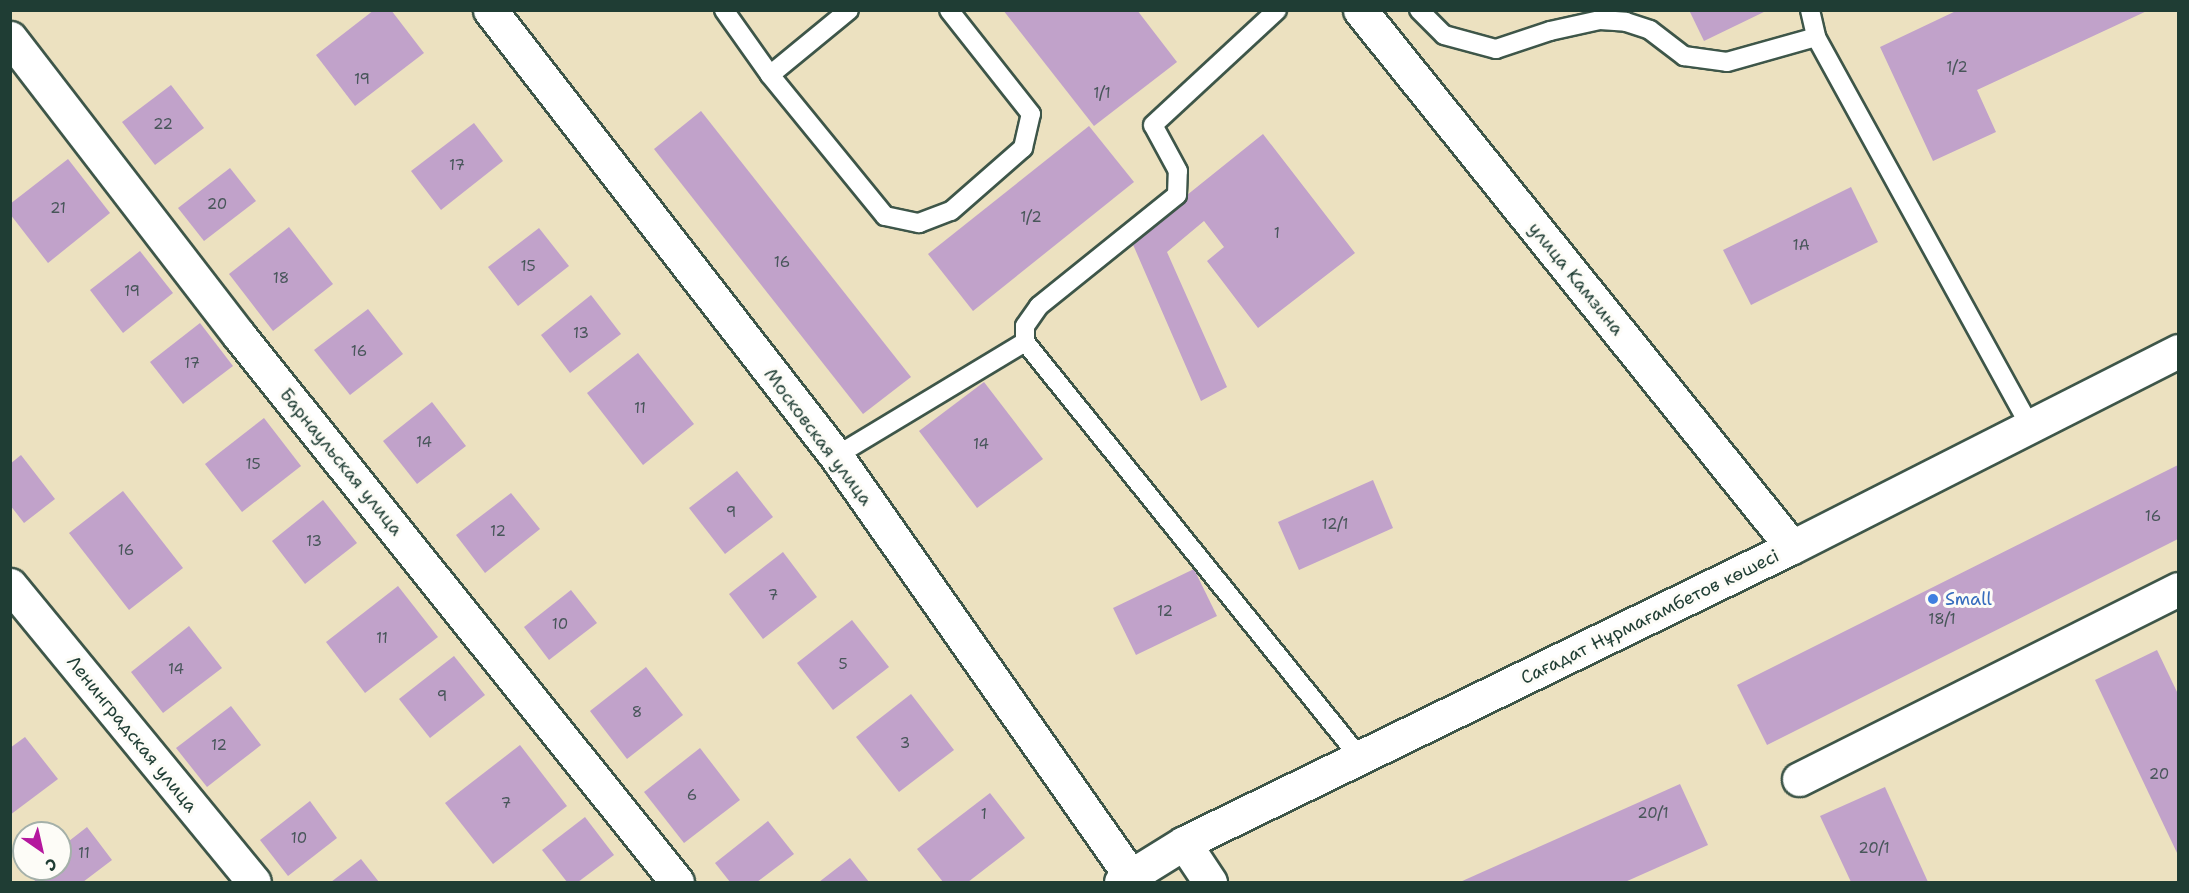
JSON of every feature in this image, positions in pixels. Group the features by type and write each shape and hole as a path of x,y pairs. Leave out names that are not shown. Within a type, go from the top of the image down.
{"street":[{"name":"Московская улица","path":"490,10 836,456 1125,879"},
{"name":"улица Камзина","path":"1360,10 1792,547"},
{"name":"Барнаульская улица","path":"10,38 238,334 677,882"},
{"name":"Сағадат Нұрмағамбетов көшесі","path":"1125,879 1184,843 1361,759 1792,547 2178,351"},
{"name":"Ленинградская улица","path":"10,585 254,882"},
{"path":"1799,779 2176,598"},
{"path":"1184,843 1210,882"}],"lane":[{"path":"724,10 770,75 885,216 919,223 951,211 1023,148 1030,114 949,10"},
{"path":"770,75 849,10"},
{"path":"1277,10 1153,125 1178,171 1180,184 1177,195 1039,306 1025,326 1025,342 1361,759"},
{"path":"1419,10 1444,35 1462,43 1496,49 1550,31 1600,20 1626,22 1650,30 1684,56 1727,62 1816,37"},
{"path":"1810,10 1816,37 2030,427"},
{"path":"836,456 1025,342"}],"building":[{"path":"374,10 391,10 424,53 355,106 316,55"},
{"path":"1003,10 1137,10 1177,62 1094,126"},
{"path":"1689,10 1768,10 1704,41"},
{"path":"1958,10 2149,10 1977,90 1996,132 1933,161 1880,47"},
{"path":"171,85 204,128 155,165 122,122"},
{"path":"701,111 911,377 863,414 654,149"},
{"path":"474,123 503,161 441,210 411,171"},
{"path":"1089,126 1134,182 973,311 928,254"},
{"path":"1263,134 1355,253 1258,328 1207,261 1224,247 1204,221 1167,252 1227,387 1201,401 1131,240"},
{"path":"68,159 110,213 48,263 10,214 10,204"},
{"path":"230,168 256,201 204,241 178,208"},
{"path":"1851,187 1878,242 1751,305 1723,250"},
{"path":"289,227 333,284 273,331 229,274"},
{"path":"539,228 569,266 518,306 488,267"},
{"path":"140,251 173,293 123,333 90,290"},
{"path":"591,295 621,334 570,373 541,335"},
{"path":"368,309 403,354 350,395 314,350"},
{"path":"200,323 233,366 183,404 150,362"},
{"path":"638,353 694,424 643,465 587,393"},
{"path":"984,382 1043,459 977,508 919,431"},
{"path":"432,402 466,446 417,484 383,441"},
{"path":"264,418 301,466 242,512 205,464"},
{"path":"21,455 55,499 24,523 10,505 10,464"},
{"path":"2178,465 2178,539 1767,745 1737,685"},
{"path":"737,471 773,517 725,554 689,508"},
{"path":"1373,480 1393,528 1299,570 1278,522"},
{"path":"123,491 183,568 129,610 69,533"},
{"path":"511,493 540,529 485,573 456,535"},
{"path":"323,500 357,543 305,584 272,541"},
{"path":"783,552 817,597 763,639 729,594"},
{"path":"1194,569 1217,616 1136,655 1113,608"},
{"path":"398,586 438,637 365,693 326,642"},
{"path":"571,590 597,623 549,660 524,627"},
{"path":"852,620 889,667 833,710 797,663"},
{"path":"189,626 222,668 163,713 131,672"},
{"path":"2157,650 2178,694 2178,855 2095,680"},
{"path":"454,656 485,695 430,738 399,699"},
{"path":"646,667 683,715 627,759 590,711"},
{"path":"911,694 954,750 899,792 856,737"},
{"path":"231,706 261,745 207,787 176,748"},
{"path":"25,737 58,779 10,815 10,748"},
{"path":"520,745 567,806 493,864 445,803"},
{"path":"700,748 740,800 684,843 644,792"},
{"path":"1680,784 1708,845 1625,882 1460,882"},
{"path":"1885,787 1928,882 1851,882 1820,816"},
{"path":"990,793 1025,838 968,882 943,882 917,849"},
{"path":"310,801 337,838 288,876 260,840"},
{"path":"585,817 614,855 578,882 567,882 542,850"},
{"path":"768,821 794,854 757,882 730,882 715,863"},
{"path":"87,827 112,860 83,882 36,882 72,881 72,839"},
{"path":"850,858 869,882 819,882"},
{"path":"361,859 379,882 331,882"}],"place":[{"name":"Small","path":"1933,599"}]}
